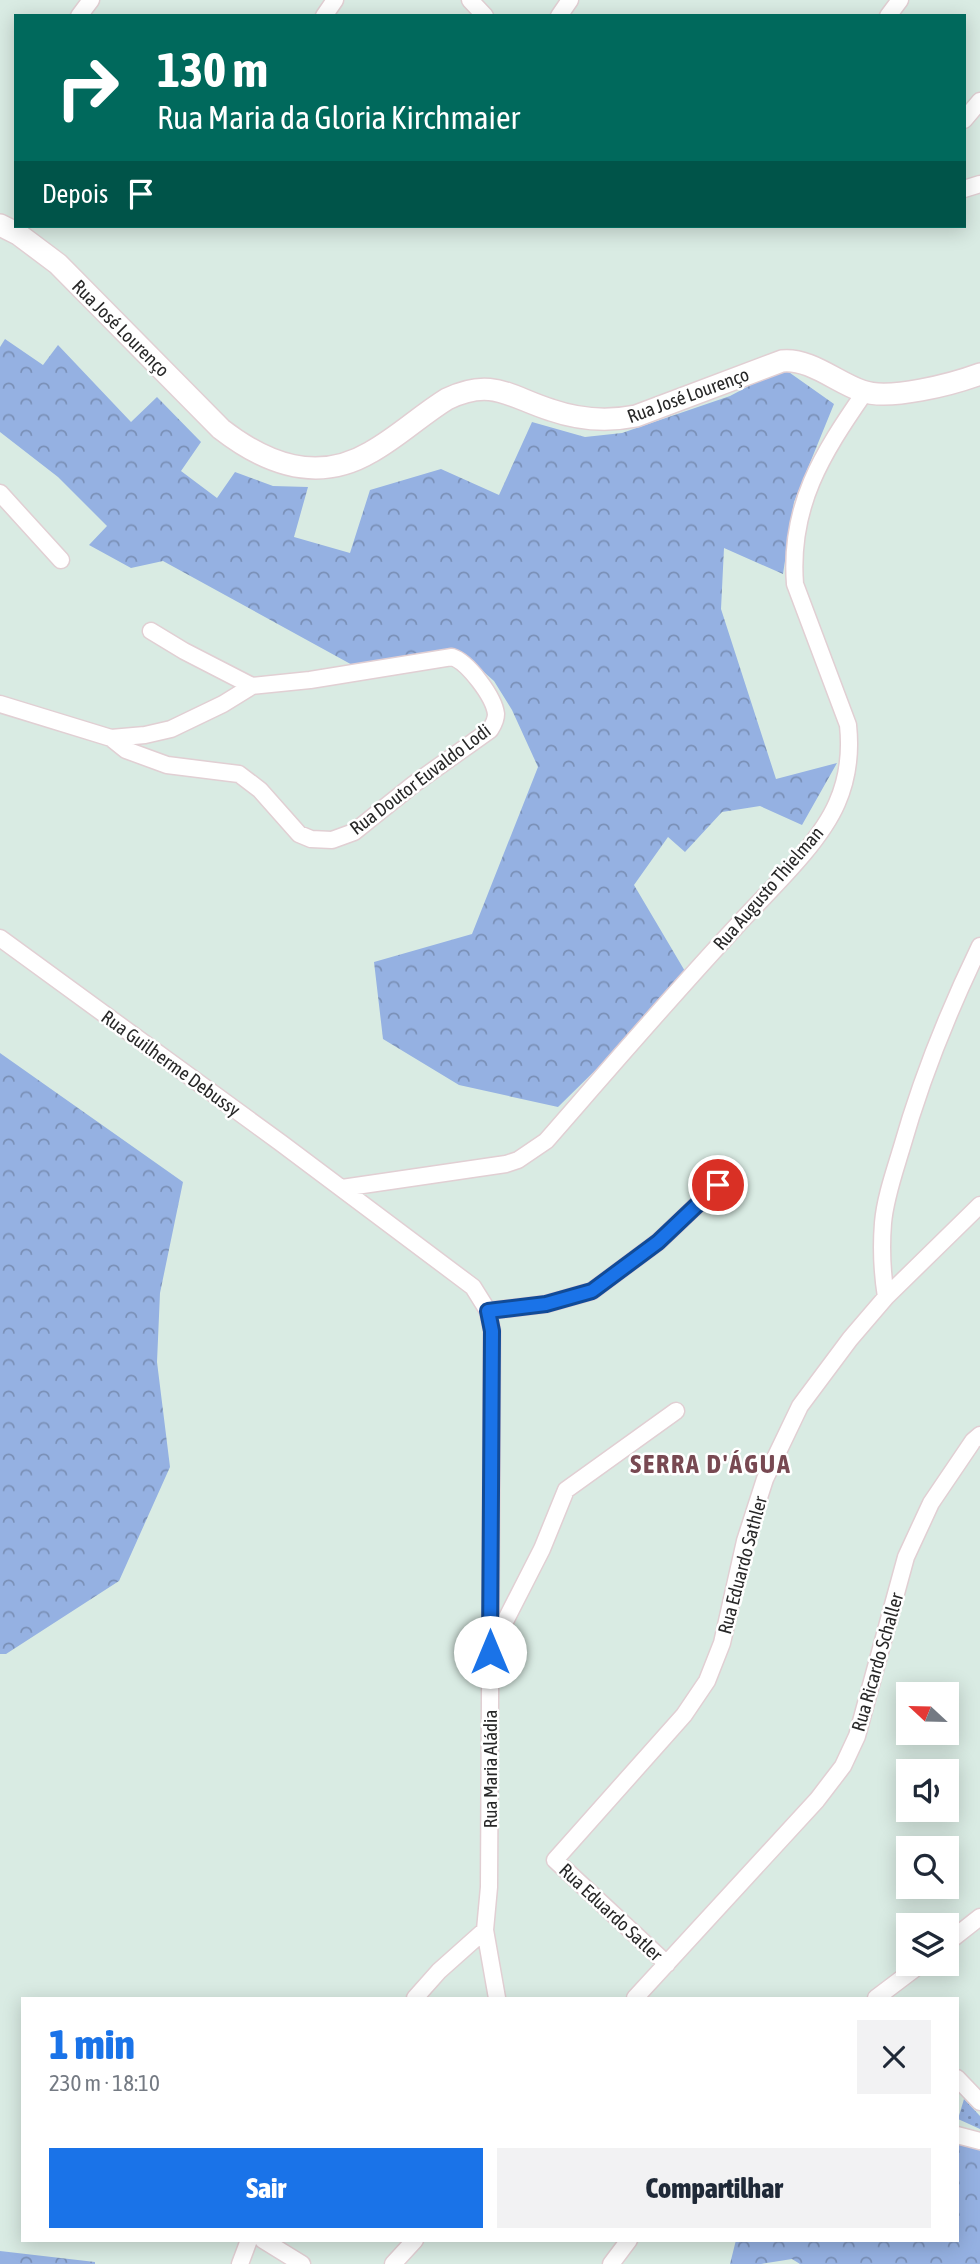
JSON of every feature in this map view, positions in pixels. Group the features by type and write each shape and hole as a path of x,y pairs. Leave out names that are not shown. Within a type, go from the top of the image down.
{"street":[{"path":"966,118 980,101"},
{"name":"Rua José Lourenço","path":"0,225 18,234 58,264 220,429 265,458 296,467 331,467 359,459 447,399 457,394 483,389 506,391 549,410 573,417 613,421 636,416 782,361 794,360 865,392 892,393 951,384 980,374"},
{"name":"Rua Augusto Thielman","path":"342,1188 506,1164 518,1160 546,1141 814,841 836,805 845,781 850,742 848,725 795,584 799,513 831,443 865,392"},
{"path":"0,493 61,560"},
{"path":"151,631 252,686"},
{"name":"Rua Doutor Euvaldo Lodi","path":"0,704 111,738 126,750 167,765 239,774 260,790 299,834 311,839 332,841 354,832 414,784 490,730 496,712 490,697 478,680 452,657 310,680 252,686 223,704 171,729 111,738"},
{"name":"Rua Guilherme Debussy","path":"0,938 342,1188"},
{"path":"886,1297 881,1265 883,1220 896,1165 914,1103 957,993 980,946"},
{"path":"488,1311 546,1304 592,1291 658,1242 718,1185"},
{"name":"Rua Maria Aládia","path":"342,1188 473,1287 488,1311 492,1331 489,1887 485,1930 497,1997"},
{"name":"Rua Eduardo Sathler","path":"555,1860 684,1714 707,1681 722,1643 745,1541 765,1479 800,1406 850,1339 886,1297 980,1205"},
{"path":"490,1652 542,1549 566,1490 676,1411"},
{"name":"Rua Ricardo Schaller","path":"636,1997 817,1800 842,1766 857,1735 906,1557 931,1503 973,1441 980,1435"},
{"name":"Rua Eduardo Satler","path":"555,1860 667,1964"},
{"path":"959,1934 980,1917"},
{"path":"416,1997 439,1971 485,1930"},
{"path":"878,1997 905,1976"},
{"path":"959,2079 980,2102"},
{"path":"959,2136 980,2141"},
{"path":"240,2264 248,2242"},
{"path":"266,2242 302,2264"},
{"path":"393,2264 413,2242"},
{"path":"611,2264 628,2242"}],"green space":[{"path":"5,339 43,365 58,345 131,422 157,397 201,442 181,471 217,498 235,472 273,486 308,487 294,537 350,553 370,490 441,469 499,495 532,422 585,437 622,433 730,396 783,368 834,404 794,502 783,574 724,548 721,609 776,779 837,763 802,825 760,806 722,812 685,852 668,837 634,885 689,978 558,1107 459,1085 383,1039 374,962 472,934 538,767 512,710 494,681 459,650 356,667 163,561 131,568 89,545 107,526 58,477 0,432 0,347"},
{"path":"0,1053 183,1182 160,1293 157,1362 170,1467 119,1581 6,1654 0,1654"},
{"path":"964,2099 980,2116 980,2129 959,2119"},
{"path":"959,2142 974,2143 980,2151 980,2264 800,2264 792,2259 761,2264 730,2264 736,2242 959,2242"},
{"path":"0,2251 95,2262 95,2264 0,2264"}],"district":[{"name":"SERRA D'ÁGUA","path":"711,1464"}],"route":[{"path":"490,1652 492,1331 488,1311 546,1304 592,1291 658,1242 718,1185"}]}
